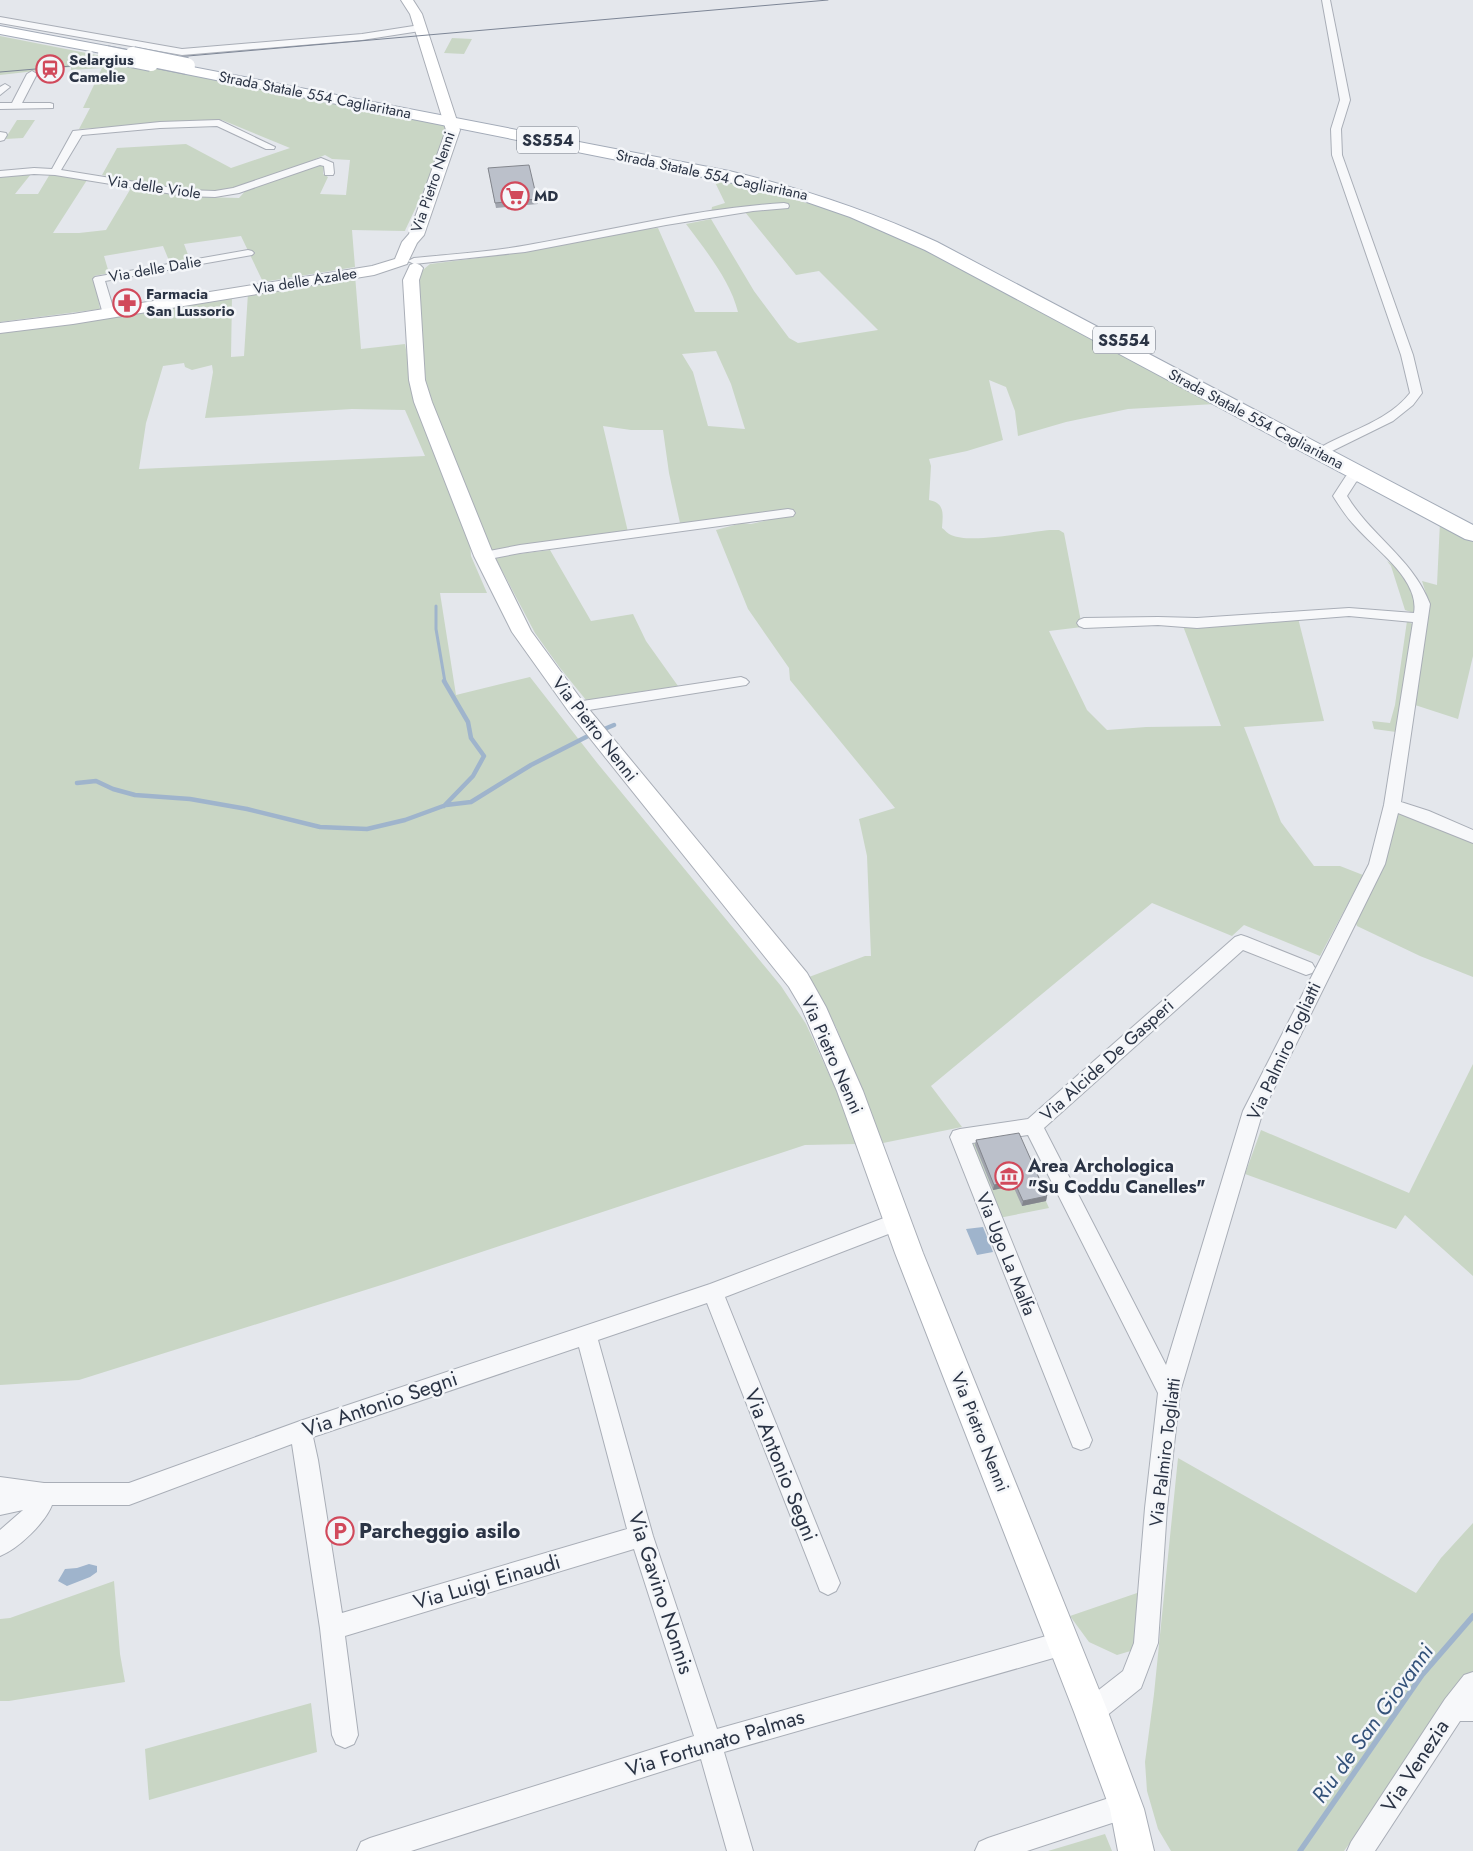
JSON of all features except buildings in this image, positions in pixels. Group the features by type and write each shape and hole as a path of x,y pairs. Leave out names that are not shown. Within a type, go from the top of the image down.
{"main road":[{"name":"Strada Statale 554 Cagliaritana","path":"0,30 449,119 751,181 811,196 861,214 931,246 1473,534"},
{"name":"Strada Statale 554 Cagliaritana","path":"0,34 765,178 834,198 898,222 965,255 1473,525"}],"street":[{"path":"407,0 416,14 449,119"},
{"path":"1326,0 1345,100 1336,129 1337,155 1407,355 1416,393 1412,400 1399,411 1328,449"},
{"path":"0,20 182,52 362,37 420,28"},
{"path":"15,106 32,74"},
{"path":"0,106 50,106"},
{"name":"Via Pietro Nenni","path":"449,119 453,126 452,134 416,235 408,265 417,380 423,402 484,556 522,632 583,715 798,980 814,1008 850,1091 897,1222 1091,1712 1127,1810 1136,1851"},
{"path":"55,172 77,134 82,132 160,125 219,123 270,147"},
{"name":"Via delle Viole","path":"0,174 34,171 55,172 185,193 215,194 235,192 316,162 326,162 329,165 329,173"},
{"path":"408,265 447,258 525,249 753,208 784,206"},
{"name":"Via delle Dalie","path":"109,314 99,279 248,253"},
{"name":"Via delle Azalee","path":"0,328 109,314 408,265"},
{"name":"Via Palmiro Togliatti","path":"1091,1712 1132,1678 1146,1643 1156,1508 1169,1392 1253,1111 1377,864 1392,805 1423,604 1419,589 1408,574 1345,507 1340,496 1351,479 1360,474"},
{"path":"484,556 520,549 788,513"},
{"path":"1084,624 1158,621 1197,622 1349,612 1421,619"},
{"path":"583,715 741,682"},
{"path":"1392,805 1424,815 1473,837"},
{"name":"Via Alcide De Gasperi","path":"1169,1392 1033,1126 1241,942 1306,968"},
{"name":"Via Ugo La Malfa","path":"1033,1126 960,1137 1081,1440"},
{"name":"Via Antonio Segni","path":"0,1488 44,1494 129,1494 300,1431 713,1292 897,1222"},
{"name":"Via Antonio Segni","path":"713,1292 828,1583"},
{"name":"Via Gavino Nonnis","path":"586,1334 641,1536 709,1744 740,1851"},
{"path":"300,1431 332,1628 345,1735"},
{"path":"0,1545 38,1511 44,1494"},
{"name":"Via Antonio Segni","path":"0,1504 44,1494"},
{"name":"Via Luigi Einaudi","path":"332,1628 641,1536"},
{"name":"Via Fortunato Palmas","path":"370,1851 709,1744 1064,1643"},
{"name":"Via Venezia","path":"1360,1851 1463,1709 1473,1684"},
{"path":"988,1851 1112,1810 1127,1810"},
{"name":"Via Pietro Nenni","path":"1127,1810 1150,1851"}],"green space":[{"path":"0,36 446,124 445,133 430,177 405,231 352,230 355,267 263,282 241,236 184,244 190,260 170,263 163,246 104,256 109,273 94,276 100,309 0,322 0,176 31,174 15,194 38,194 50,174 87,180 53,233 79,233 106,230 131,188 205,197 239,198 247,189 321,164 324,166 323,174 328,177 320,194 346,195 350,160 332,159 325,155 256,184 227,191 212,192 171,189 102,175 117,148 186,144 231,168 290,148 222,120 79,129 90,108 83,108 102,68 71,70 71,67 0,75"},
{"path":"452,38 472,39 464,54 444,53"},
{"path":"17,120 35,120 23,138 5,139"},
{"path":"712,176 759,185 873,222 1215,404 1128,409 1066,422 1018,436 1015,411 1006,387 989,380 1003,440 967,451 929,459 931,466 929,500 938,504 942,510 942,528 950,534 960,537 999,537 1050,530 1059,530 1064,533 1082,627 1049,631 1087,710 1107,730 1146,727 1221,726 1183,626 1298,618 1324,721 1244,727 1281,822 1314,866 1340,866 1363,875 1320,956 1244,925 1232,936 1152,903 931,1086 962,1127 883,1143 836,1027 809,977 865,956 871,956 867,856 859,819 895,808 790,680 789,668 748,609 716,530 742,523 751,524 789,515 680,523 669,473 663,430 631,430 603,426 628,532 492,551 482,532 426,387 418,274 430,264 524,252 643,229 658,228 695,312 738,312 723,277 686,224 711,219 754,291 789,338 798,343 878,330 819,271 796,275 745,212 786,208 790,205 778,204 711,213 712,207 725,203","holes":["716,351 731,384 745,429 708,426 693,372 682,354"]},
{"path":"355,275 361,349 405,344 417,409 470,541 471,556 487,593 440,593 456,695 530,677 598,764 781,986 806,1024 838,1094 857,1144 805,1145 394,1281 79,1380 0,1385 0,331 232,296 231,357 244,356 248,293","holes":["184,363 185,367 192,370 212,365 213,372 205,418 352,409 405,410 425,456 139,469 146,423 163,366"]},
{"path":"1440,522 1473,539 1473,656 1458,719 1415,705 1429,603 1422,581 1437,585"},
{"path":"550,550 591,621 633,614 646,641 678,686 586,700 535,633 495,557"},
{"path":"1387,561 1405,575 1413,585 1418,608 1414,613 1405,610 1391,566"},
{"path":"1407,621 1416,626 1396,732 1374,729 1372,721 1390,723 1395,705"},
{"path":"1397,811 1473,841 1473,977 1420,956 1357,926 1354,919"},
{"path":"1473,1064 1473,1276 1405,1215 1396,1229 1245,1174 1261,1130 1409,1193"},
{"name":"Area Archologica \"Su Coddu Canelles\"","path":"1016,1134 1049,1208 999,1218 969,1144"},
{"path":"1178,1458 1416,1593 1441,1558 1473,1523 1473,1679 1344,1851 1171,1851 1158,1829 1147,1791 1145,1762 1154,1694"},
{"path":"114,1581 120,1654 125,1682 0,1701 0,1619 10,1618"},
{"path":"1140,1592 1134,1650 1117,1655 1089,1642 1070,1616"},
{"path":"311,1703 317,1752 149,1800 145,1749"},
{"path":"1105,1834 1112,1851 1048,1851"}],"water":[{"path":"983,1227 993,1252 977,1255 966,1229"},
{"path":"89,1564 97,1566 97,1572 90,1577 67,1586 58,1581 65,1569"}],"waterway":[{"path":"436,606 436,629 445,682"},
{"path":"444,681 468,722 471,738 484,756 473,776 444,806"},
{"path":"602,730 614,725"},
{"path":"444,806 471,802 531,765 592,734"},
{"path":"77,783 96,781 113,789 135,795 190,799 247,809 320,827 367,829 405,820 444,806"},
{"name":"Riu de San Giovanni","path":"1300,1851 1422,1675 1473,1616"}],"tram line":[{"path":"165,58 828,0"},
{"path":"0,72 131,61"}],"place":[{"name":"Selargius Camelie","path":"50,69"},
{"name":"MD","path":"515,196"},
{"name":"Farmacia San Lussorio","path":"127,303"},
{"name":"Area Archologica \"Su Coddu Canelles\"","path":"1009,1176"},
{"name":"Parcheggio asilo","path":"340,1531"}]}
